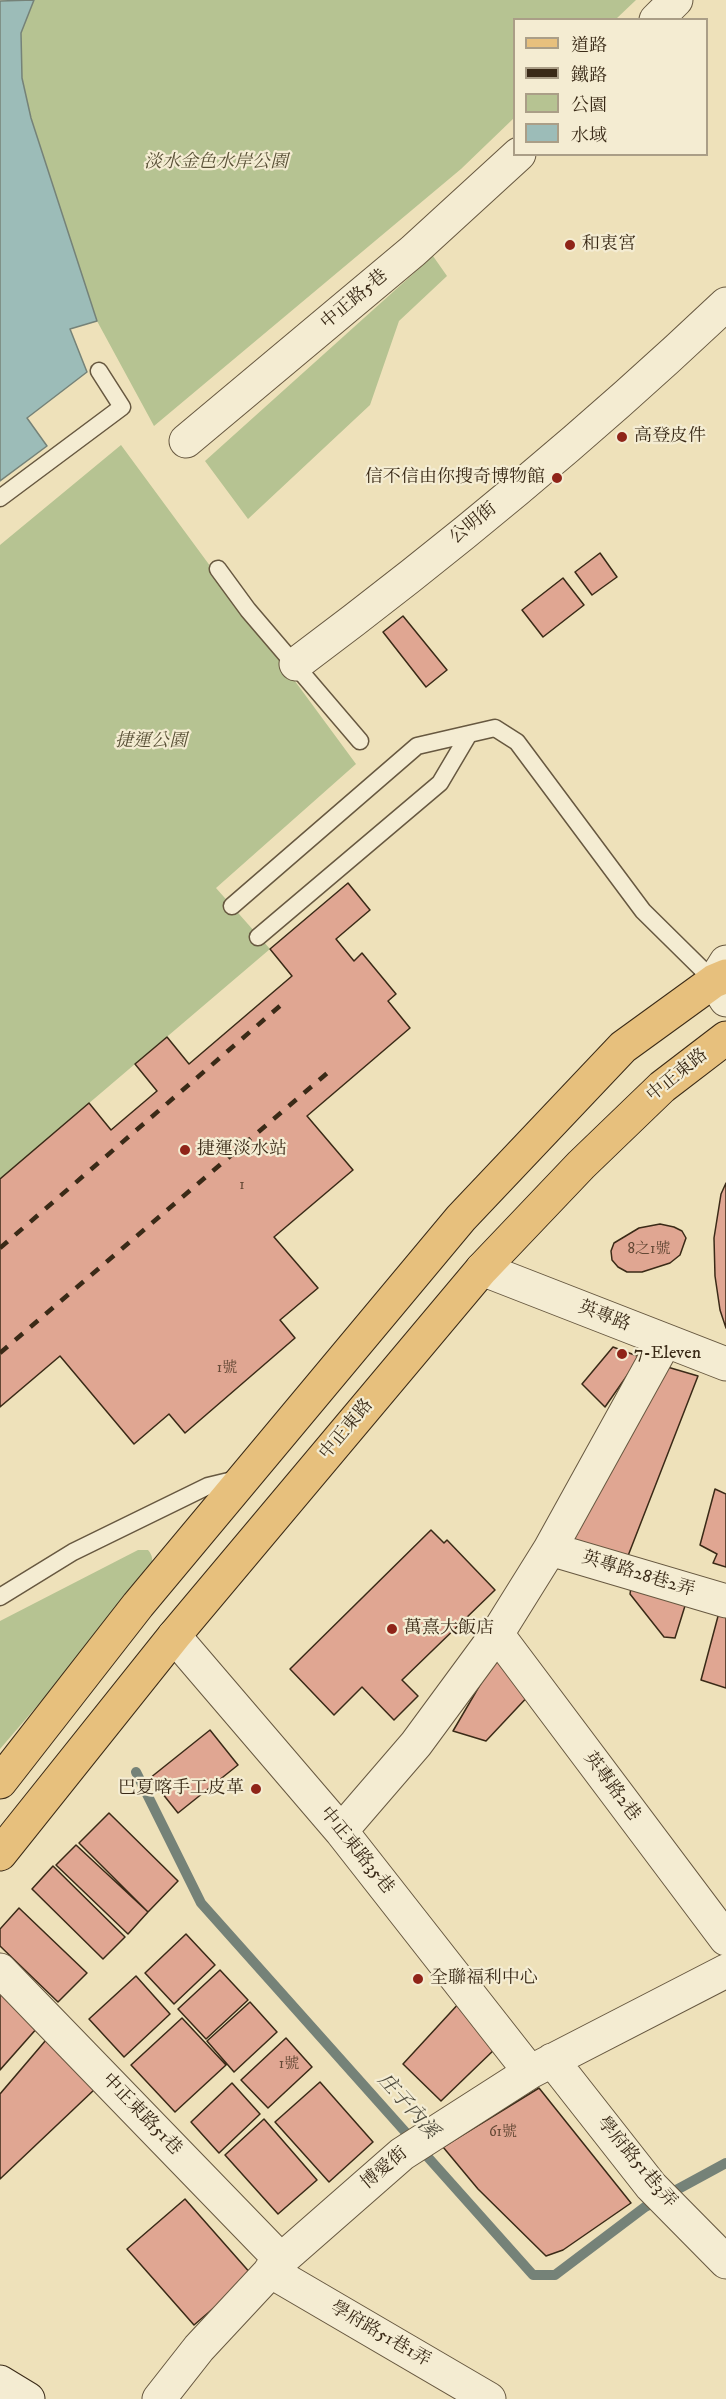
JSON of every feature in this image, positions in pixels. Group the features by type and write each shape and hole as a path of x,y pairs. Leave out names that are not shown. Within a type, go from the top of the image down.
{"main road":[{"path":"0,1782 138,1605 461,1218 623,1047 723,980"},
{"name":"中正東路","path":"0,1854 174,1636 482,1269 581,1165 662,1087 726,1038"}],"street":[{"path":"658,18 676,0"},
{"name":"中正路5巷","path":"186,441 413,251 517,156"},
{"name":"公明街","path":"296,664 509,496 658,368 726,304"},
{"name":"英專路","path":"482,1269 726,1364"},
{"path":"341,1832 416,1744 497,1634 550,1549 665,1341"},
{"name":"英專路28巷2弄","path":"550,1549 726,1601"},
{"name":"英專路2巷","path":"497,1634 726,1939"},
{"name":"中正東路35巷","path":"174,1636 541,2066"},
{"name":"中正東路51巷","path":"0,1970 276,2265"},
{"name":"博愛街","path":"159,2399 199,2348 276,2265 402,2154 541,2066 726,1971"},
{"name":"學府路51巷3弄","path":"541,2066 651,2186 726,2262"},
{"name":"學府路51巷1弄","path":"276,2265 489,2399"},
{"path":"0,2382 28,2399"}],"lane":[{"path":"0,498 122,406 99,371"},
{"path":"218,569 248,610 360,741"},
{"path":"232,906 417,746 495,728 517,742 643,910 723,980"},
{"path":"258,937 440,783 469,734"},
{"path":"0,1597 73,1552 208,1486 244,1478"}],"green space":[{"name":"淡水金色水岸公園","path":"34,0 636,0 617,18 513,18 513,119 461,169 154,426 97,321 31,118 22,78 21,33"},
{"path":"433,256 447,276 399,321 370,405 248,519 205,461"},
{"name":"捷運公園","path":"121,445 356,764 216,888 270,949 0,1179 0,545"},
{"path":"138,1550 148,1550 152,1558 151,1567 142,1584 0,1749 0,1621"}],"water":[{"path":"34,0 21,33 22,78 31,118 97,321 70,329 87,372 27,418 47,446 0,481 0,1"}],"building":[{"path":"600,553 617,577 592,595 575,572"},
{"path":"563,578 584,605 543,637 522,610"},
{"path":"403,616 447,670 426,687 383,632"},
{"name":"捷運淡水站","path":"348,883 370,910 336,939 354,961 362,953 396,994 388,1001 410,1028 307,1116 353,1170 274,1237 318,1288 280,1320 295,1338 185,1433 169,1414 134,1444 60,1356 0,1407 0,1179 89,1103 111,1130 157,1091 135,1064 167,1037 189,1064 292,976 270,949"},
{"path":"726,1183 726,1328 720,1310 715,1276 714,1238 721,1194"},
{"path":"660,1224 682,1231 686,1238 680,1255 670,1263 642,1272 627,1272 618,1267 612,1260 611,1251 614,1243 639,1228"},
{"path":"613,1347 640,1357 605,1407 582,1384"},
{"path":"664,1366 698,1376 626,1561 571,1540"},
{"path":"715,1489 726,1494 726,1567 713,1563 717,1554 700,1545"},
{"name":"萬熹大飯店","path":"431,1530 444,1543 447,1540 495,1590 402,1680 418,1696 394,1720 362,1687 334,1715 290,1669"},
{"path":"632,1581 689,1593 675,1638 664,1637 630,1594"},
{"path":"721,1605 726,1607 726,1688 701,1680"},
{"path":"501,1649 532,1692 486,1741 453,1731"},
{"path":"210,1730 238,1765 178,1813 150,1778"},
{"path":"109,1813 178,1881 148,1912 79,1843"},
{"path":"76,1845 148,1912 128,1934 56,1865"},
{"path":"53,1866 125,1937 103,1959 32,1889"},
{"path":"19,1908 87,1973 58,2002 0,1946 0,1929"},
{"path":"186,1934 215,1965 174,2004 145,1973"},
{"path":"220,1970 248,2000 206,2039 178,2009"},
{"path":"136,1976 170,2014 124,2057 89,2019"},
{"path":"0,1978 46,2018 0,2070"},
{"path":"461,2001 497,2047 441,2101 403,2064"},
{"path":"250,2002 277,2032 234,2072 207,2041"},
{"path":"182,2018 226,2065 175,2112 131,2065"},
{"path":"286,2038 312,2067 268,2108 241,2080"},
{"path":"46,2040 95,2089 0,2179 0,2094"},
{"path":"320,2082 373,2142 329,2182 275,2122"},
{"path":"232,2083 260,2114 219,2153 191,2122"},
{"path":"539,2088 631,2203 563,2250 546,2256 478,2189 443,2147"},
{"path":"264,2119 317,2180 278,2214 225,2155"},
{"path":"185,2199 252,2275 194,2325 127,2249"}],"waterway":[{"name":"庄子內溪","path":"136,1772 201,1903 533,2275 555,2275 645,2207 726,2163"}],"railway":[{"path":"0,1248 281,1005"},
{"path":"0,1353 332,1069"}],"place":[{"name":"和衷宮","path":"570,245"},
{"name":"高登皮件","path":"622,437"},
{"name":"信不信由你搜奇博物館","path":"557,478"},
{"name":"捷運淡水站","path":"185,1150"},
{"name":"7-Eleven","path":"622,1354"},
{"name":"萬熹大飯店","path":"392,1629"},
{"name":"巴夏喀手工皮革","path":"256,1789"},
{"name":"全聯福利中心","path":"418,1979"}]}
